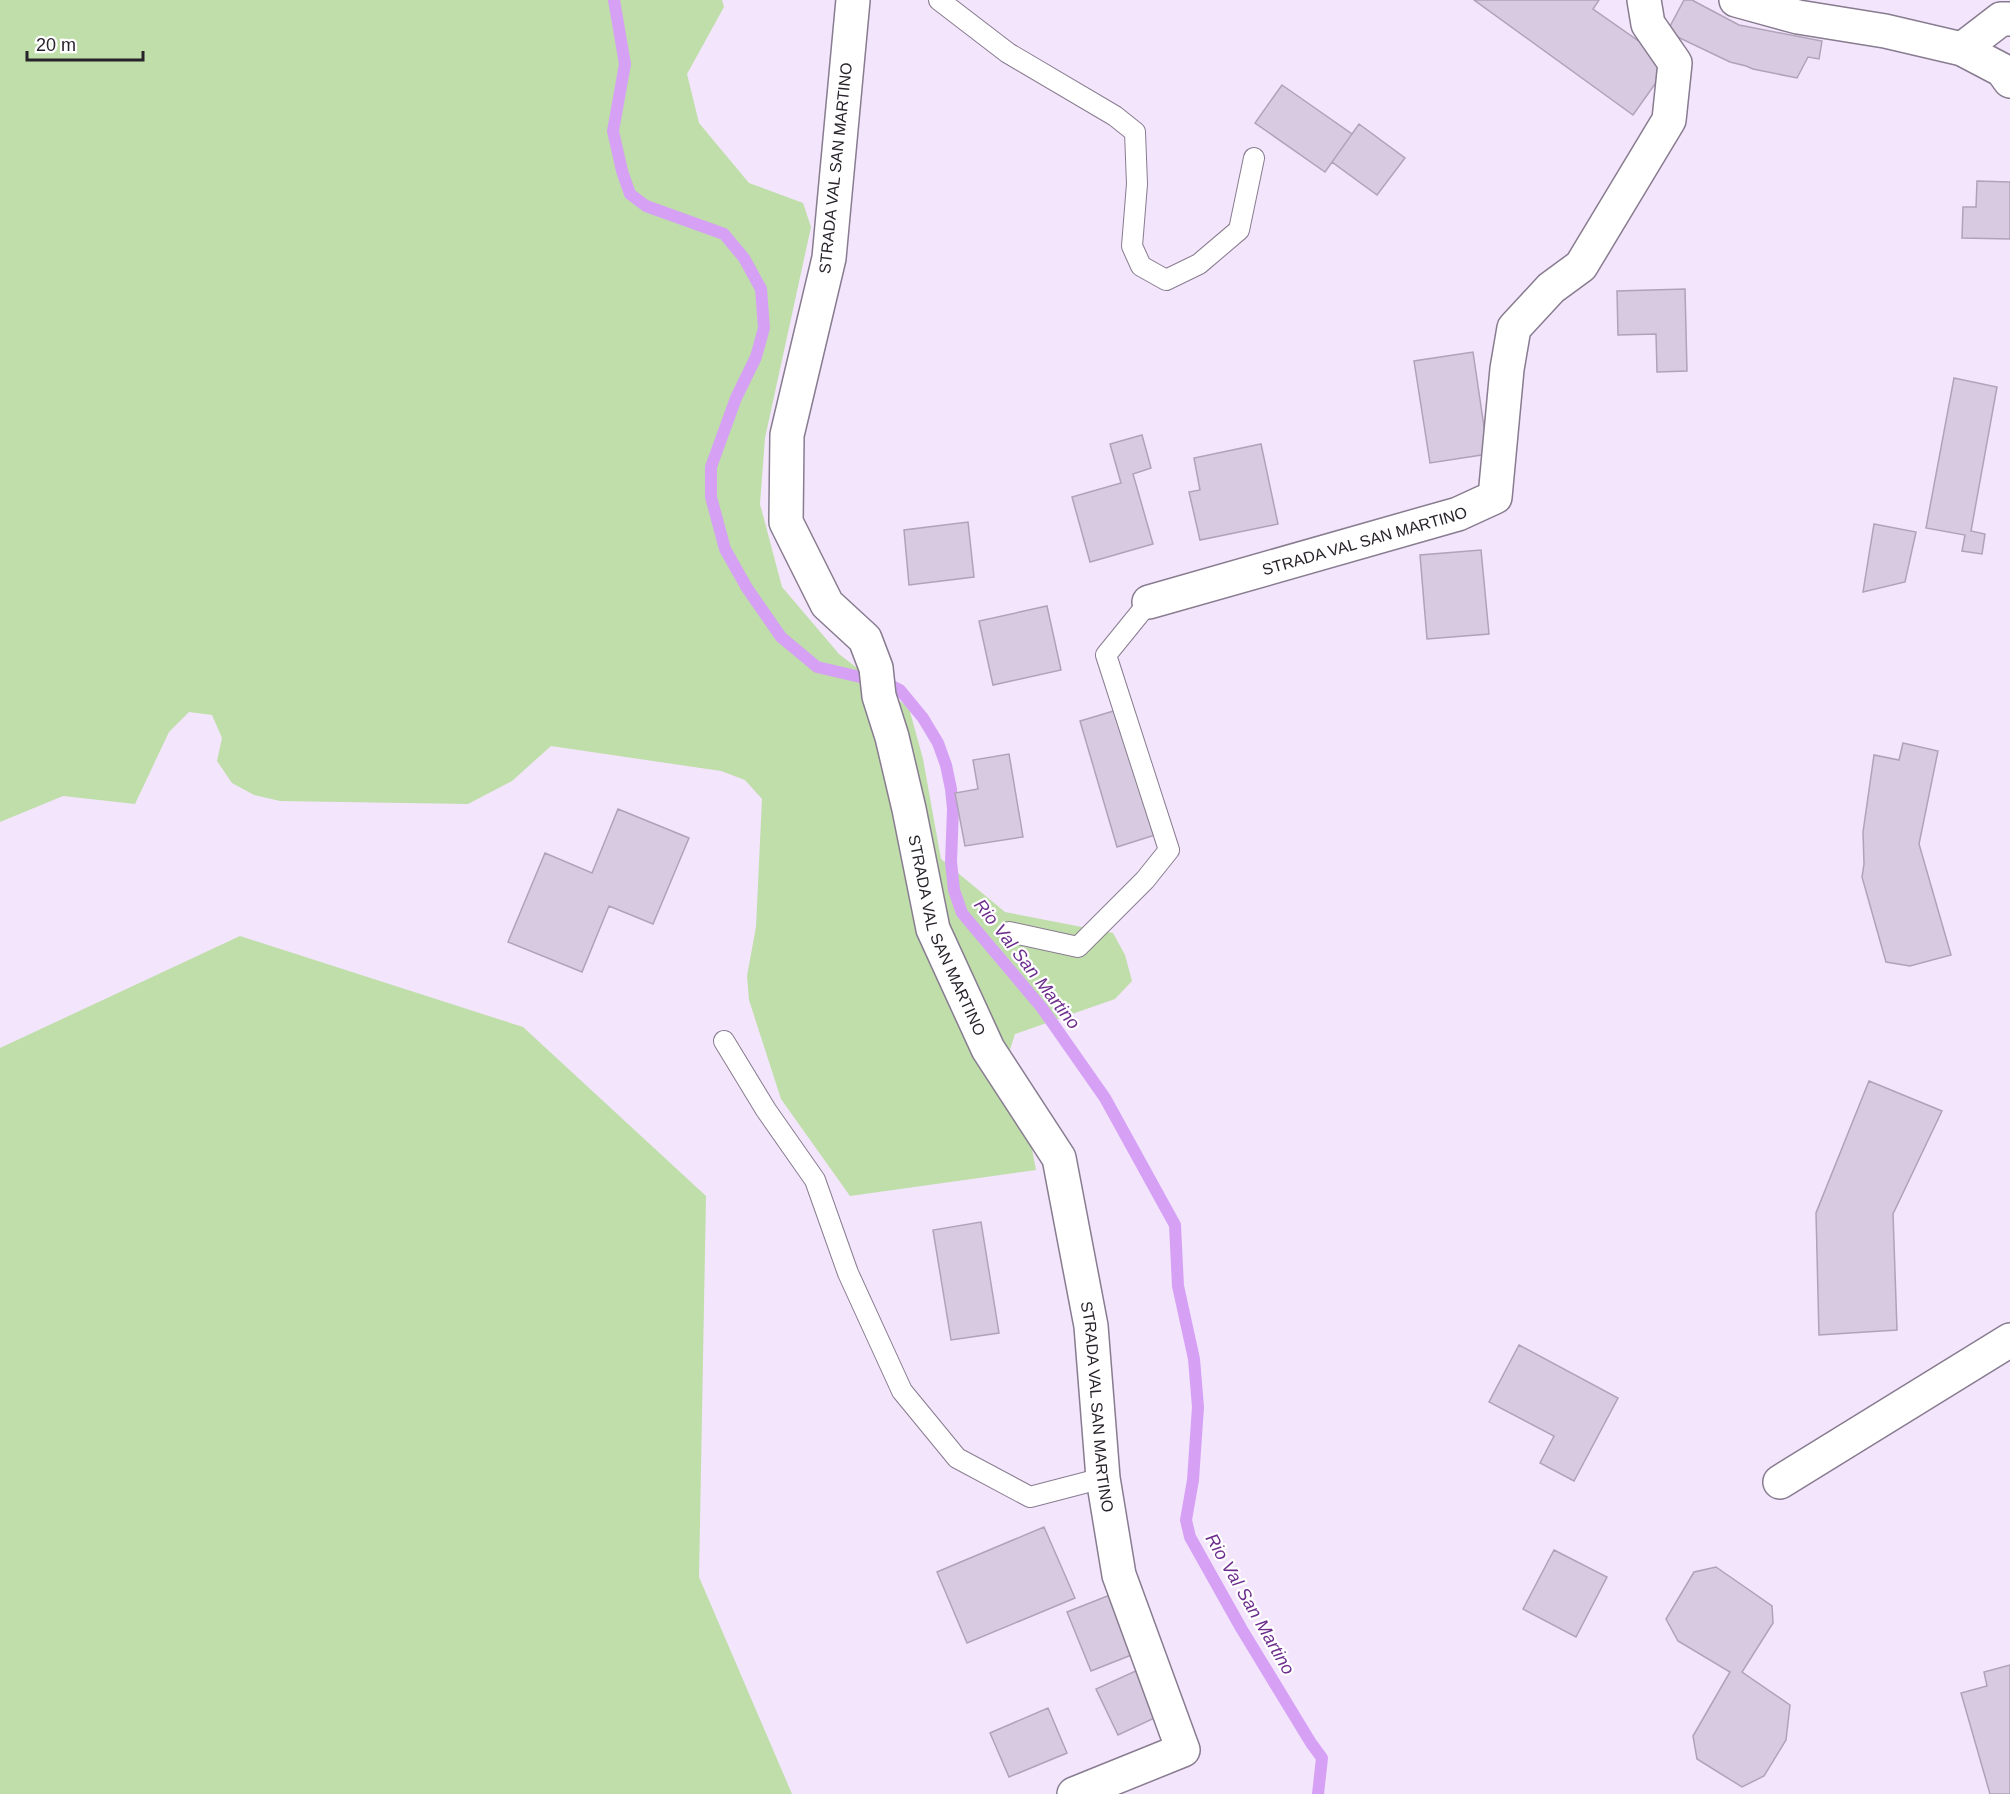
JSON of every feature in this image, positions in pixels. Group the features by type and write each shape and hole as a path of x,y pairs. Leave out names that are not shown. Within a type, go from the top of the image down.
{"street":[{"name":"STRADA VAL SAN MARTINO","path":"853,0 829,258 787,435 786,522 827,604 865,639 909,809 933,929 988,1048 1059,1158 1091,1326 1103,1478 1119,1575 1183,1750 1074,1794"},
{"name":"STRADA VAL SAN MARTINO","path":"1149,602 1458,514 1495,497 1507,369 1514,328 1551,288 1581,266 1669,120 1676,63 1648,24 1644,0"},
{"path":"1736,0 1798,17 1885,31 1962,49 2002,70 2010,81"},
{"path":"1962,49 2001,19 2010,19"},
{"path":"1780,1482 2010,1341"}],"lane":[{"path":"939,0 1008,53 1115,116 1135,132 1137,184 1132,246 1141,267 1166,280 1199,264 1239,230 1254,158"},
{"name":"STRADA VAL SAN MARTINO","path":"1009,932 1078,947 1145,880 1170,850 1106,655 1149,602"},
{"path":"724,1041 766,1110 815,1180 848,1273 902,1391 957,1458 1030,1497 1103,1478"}],"green space":[{"path":"0,0 722,0 724,7 687,74 699,123 749,183 803,203 811,227 765,438 760,504 782,587 839,654 909,708 923,759 941,859 1005,912 1113,933 1125,955 1132,981 1115,999 1015,1034 1007,1059 1019,1082 1036,1170 850,1196 781,1099 749,1000 747,976 756,927 762,799 745,780 721,771 551,746 512,781 468,804 280,801 254,795 232,783 217,761 222,738 212,715 189,712 169,732 135,804 63,796 0,822"},
{"path":"240,936 523,1027 706,1196 699,1577 792,1794 0,1794 0,1048"}],"building":[{"path":"1474,0 1599,0 1593,9 1670,63 1633,115"},
{"path":"1684,0 1692,0 1739,25 1822,41 1819,59 1808,57 1797,78 1730,62 1667,32"},
{"path":"1282,85 1352,134 1325,172 1255,123"},
{"path":"1359,124 1405,158 1377,195 1332,162"},
{"path":"1977,181 2010,182 2010,239 1962,238 1963,207 1976,207"},
{"path":"1685,289 1687,371 1657,372 1656,334 1618,335 1617,291"},
{"path":"1473,352 1488,454 1430,463 1414,361"},
{"path":"1954,378 1997,387 1971,531 1985,534 1982,554 1962,551 1965,535 1926,528"},
{"path":"1142,435 1151,468 1133,474 1153,544 1090,562 1072,497 1121,483 1110,444"},
{"path":"1261,444 1278,524 1200,540 1189,492 1200,490 1194,458"},
{"path":"968,522 974,577 909,585 904,530"},
{"path":"1874,524 1916,532 1905,582 1863,592"},
{"path":"1481,550 1489,634 1427,639 1420,555"},
{"path":"1047,606 1061,670 993,685 979,621"},
{"path":"1117,710 1155,835 1117,847 1080,721"},
{"path":"1903,743 1938,751 1919,844 1951,955 1910,966 1886,962 1862,877 1863,832 1874,755 1899,760"},
{"path":"1009,754 1023,837 965,846 955,793 978,789 973,760"},
{"path":"618,809 689,838 653,924 609,906 582,972 508,942 545,853 592,873"},
{"path":"1869,1081 1942,1111 1893,1214 1897,1330 1819,1335 1816,1213"},
{"path":"981,1222 999,1333 951,1340 933,1230"},
{"path":"1519,1345 1618,1398 1574,1481 1540,1463 1554,1436 1489,1402"},
{"path":"1044,1527 1075,1598 967,1643 937,1572"},
{"path":"1554,1550 1607,1577 1576,1637 1523,1609"},
{"path":"1716,1567 1772,1606 1773,1623 1742,1672 1790,1705 1786,1740 1764,1776 1742,1787 1697,1759 1693,1736 1730,1672 1678,1641 1666,1619 1694,1572"},
{"path":"1110,1595 1134,1654 1091,1671 1067,1612"},
{"path":"2010,1665 2010,1794 1990,1794 1961,1693 1987,1686 1984,1672"},
{"path":"1140,1669 1161,1715 1118,1735 1096,1689"},
{"path":"1048,1708 1067,1753 1009,1777 990,1733"}],"waterway":[{"name":"Rio Val San Martino","path":"614,0 625,64 613,131 630,194 646,206 724,234 744,258 761,289 764,328 756,357 736,398 711,467 711,497 725,549 747,588 781,637 817,667 886,683 900,690 923,718 938,743 951,789 953,809 951,862 954,890 962,913 1042,1008 1105,1098 1175,1225 1178,1286 1194,1359 1198,1407 1193,1480 1186,1520 1190,1537 1241,1628 1322,1758 1318,1794"}]}
